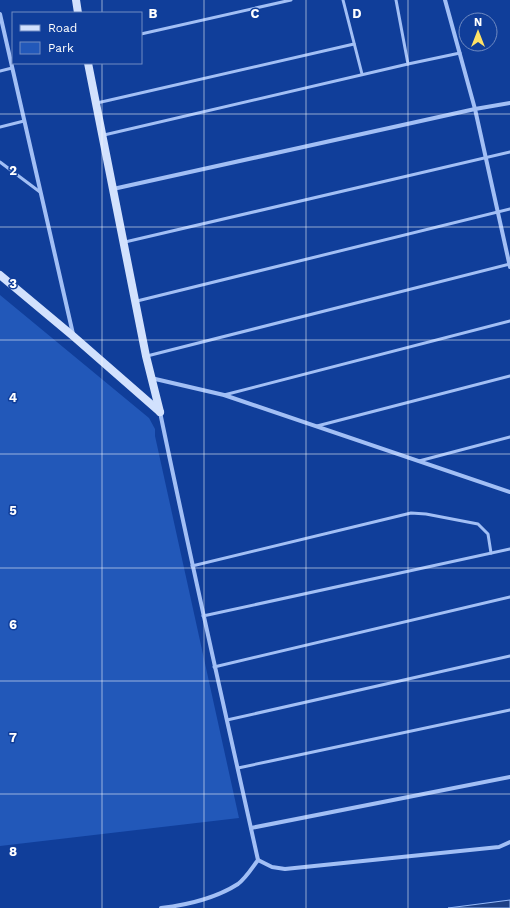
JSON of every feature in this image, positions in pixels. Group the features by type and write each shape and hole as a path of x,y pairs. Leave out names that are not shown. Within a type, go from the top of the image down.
{"street":[{"path":"76,0 78,12"},
{"path":"445,0 475,109 510,265"},
{"path":"0,14 73,336"},
{"path":"88,64 146,356 160,412 214,667 258,860 239,883 218,894 182,906 161,908"},
{"path":"113,189 475,109 510,103"},
{"path":"0,276 73,336 160,412"},
{"path":"151,378 224,394 510,492"},
{"path":"251,828 510,777"},
{"path":"258,860 272,867 285,869 499,847 510,842"}],"lane":[{"path":"142,34 291,0"},
{"path":"343,0 362,74"},
{"path":"396,0 408,64"},
{"path":"96,103 354,44"},
{"path":"102,136 362,74 460,53"},
{"path":"0,71 12,68"},
{"path":"0,127 24,121"},
{"path":"123,242 510,152"},
{"path":"0,162 40,192"},
{"path":"135,301 510,209"},
{"path":"146,356 510,265"},
{"path":"224,394 510,321"},
{"path":"317,426 510,376"},
{"path":"419,461 510,437"},
{"path":"192,566 411,513 426,514 478,524 488,534 492,553"},
{"path":"203,616 510,549"},
{"path":"214,667 510,597"},
{"path":"227,720 510,656"},
{"path":"238,768 510,710"}],"green space":[{"path":"0,295 149,418 155,429 155,436 239,818 0,846"}],"shaded area":[{"path":"510,900 510,908 448,908"}]}
